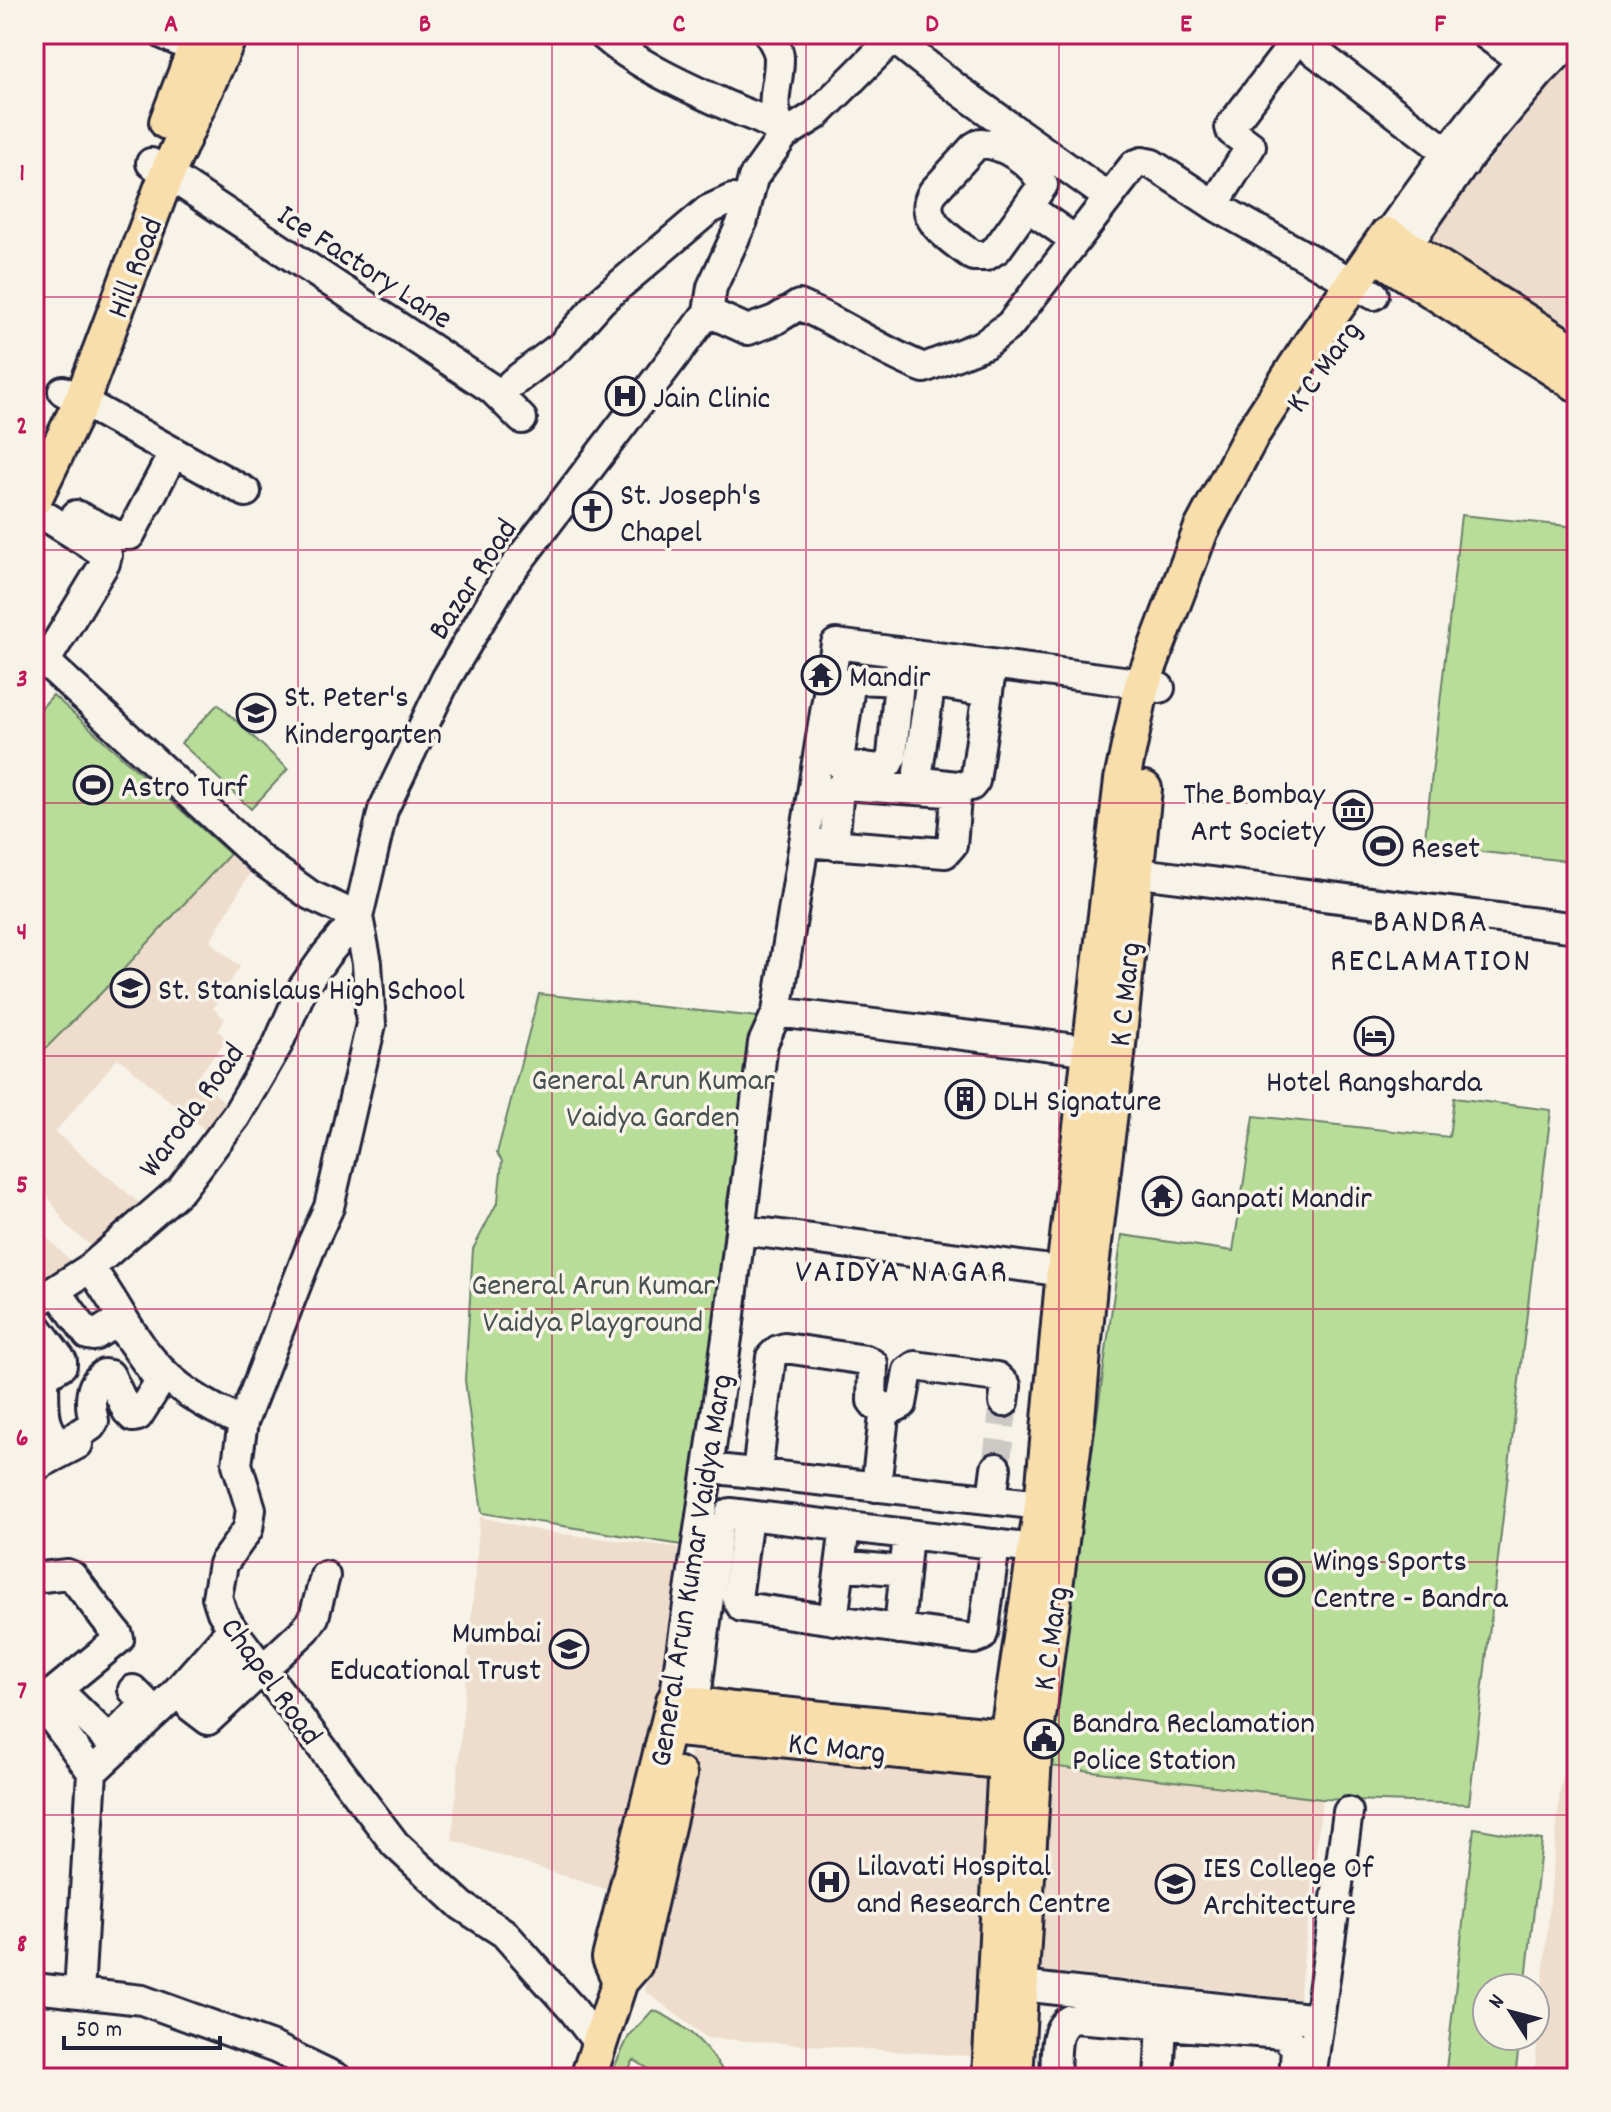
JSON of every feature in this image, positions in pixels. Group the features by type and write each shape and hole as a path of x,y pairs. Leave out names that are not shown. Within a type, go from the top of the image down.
{"main road":[{"name":"Hill Road","path":"35,501 159,169 211,43"},
{"path":"1381,263 1464,298 1537,343 1577,384"},
{"name":"K C Marg","path":"990,2078 1007,1750 1034,1649 1043,1554 1042,1505 1077,1273 1123,870 1155,705 1151,687 1263,451 1323,360 1381,263"},
{"path":"1537,343 1577,354"},
{"name":"Hill Road","path":"34,448 72,396"},
{"name":"K C Marg","path":"1043,1554 1077,1418 1077,1273"},
{"name":"KC Marg","path":"682,1716 1007,1750"},
{"name":"General Arun Kumar Vaidya Marg","path":"599,2044 620,1981 610,1958 682,1716"},
{"name":"K C Marg","path":"1007,1750 1022,1986 1015,2078"},
{"path":"588,2078 599,2044"}],"street":[{"path":"163,34 211,43"},
{"path":"602,34 648,67 728,106 763,119 784,135"},
{"path":"769,34 779,56 774,82 774,115 784,135"},
{"path":"1485,34 1548,49"},
{"path":"1108,197 956,88 895,36 816,115 784,135 753,178 738,232 712,287 708,312 748,330 775,320 799,305 827,317 892,355 924,368 985,344 1010,325 1108,197 1134,165 1142,162 1152,164 1214,205 1381,263"},
{"path":"1214,205 1251,146 1230,127 1295,42 1301,41 1456,158"},
{"name":"K C Marg","path":"1381,263 1456,158 1548,49"},
{"name":"Ice Factory Lane","path":"159,169 492,389 522,419"},
{"path":"512,383 561,346 602,300 708,210 732,199 747,201"},
{"path":"1029,208 1075,240"},
{"name":"Bazar Road","path":"358,917 383,810 446,679 505,579 708,312"},
{"path":"72,396 246,492"},
{"path":"35,501 116,535 130,535 136,529 174,452"},
{"path":"35,501 107,555 105,563 40,657 260,859 310,895 358,917"},
{"name":"General Arun Kumar Vaidya Marg","path":"724,1513 748,1230 781,1048 777,1012 804,842 836,710 836,644 902,653 932,669 990,678 1151,687"},
{"path":"899,681 855,680 849,688 836,710 839,763 885,767 892,756 902,653"},
{"path":"932,669 918,772 923,782 965,787 975,781 990,678"},
{"path":"804,842 834,845"},
{"path":"1123,870 1577,928"},
{"name":"Waroda Road","path":"45,1310 181,1189 236,1116 278,1044 302,989 358,917"},
{"name":"Chapel Road","path":"358,917 367,963 371,1024 329,1207 243,1422 237,1464 251,1509 248,1529 223,1564 217,1597 249,1667 395,1844 462,1906 504,1933 599,2044"},
{"path":"777,1012 1103,1052"},
{"path":"748,1230 1077,1273"},
{"name":"General Arun Kumar Vaidya Marg","path":"682,1716 724,1513 748,1230"},
{"path":"90,1268 152,1361 178,1386 207,1406 243,1422"},
{"path":"45,1310 91,1336 117,1321 157,1377 157,1386 138,1416 133,1417 127,1411 110,1375 104,1374 92,1386 91,1413 94,1421 91,1426 64,1444 60,1443 46,1424 44,1380 46,1375 62,1365 62,1361 45,1310"},
{"path":"757,1473 771,1357 778,1350 785,1348 870,1362 874,1367 872,1401 876,1406 894,1408 902,1404 908,1371 915,1366 997,1377 1006,1386 1004,1402"},
{"path":"876,1487 885,1407"},
{"path":"34,1467 78,1444"},
{"path":"992,1499 996,1468"},
{"path":"726,1470 1042,1505"},
{"path":"995,1544 982,1636 974,1639 738,1605 724,1513 995,1544 1043,1554"},
{"path":"833,1620 845,1527"},
{"path":"899,1629 908,1534"},
{"path":"840,1565 904,1571"},
{"path":"34,1578 72,1576 119,1639 44,1704"},
{"path":"249,1667 311,1623 325,1576"},
{"path":"92,1772 169,1700 232,1629"},
{"path":"44,1704 94,1664 107,1663"},
{"path":"44,1704 107,1738 113,1737 143,1707 144,1701 133,1690"},
{"path":"44,1704 92,1772 79,1993"},
{"path":"1311,2078 1348,1812"},
{"path":"1022,1986 1283,2034 1296,2047 1294,2078"},
{"path":"34,1988 142,2000 275,2048 337,2078"},
{"path":"1159,2078 1162,2013"},
{"path":"1055,2078 1059,2029 1065,2021 1074,2018 1162,2013 1318,2019"}],"shaded area":[{"path":"1577,61 1577,337 1427,239 1560,73"},
{"name":"St. Stanislaus High School","path":"53,695 250,873 210,941 240,967 213,1008 225,1019 218,1031 227,1039 197,1078 228,1105 206,1131 118,1058 55,1132 144,1207 96,1250 67,1226 34,1174 34,716"},
{"path":"34,1220 43,1234 74,1264 34,1290"},
{"name":"Mumbai Educational Trust","path":"480,1517 546,1532 684,1548 660,1727 614,1892 452,1840"},
{"path":"1577,1689 1577,2078 1534,2078 1536,2052 1551,2052 1551,1972 1544,1972 1560,1792"},
{"name":"Lilavati Hospital and Research Centre","path":"691,1752 998,1773 982,2057 707,2038 645,1991"},
{"name":"IES College Of Architecture","path":"1049,1766 1322,1799 1299,1999 1031,1969"}],"green space":[{"path":"1461,515 1577,527 1577,862 1424,846"},
{"name":"Astro Turf","path":"53,695 230,854 111,983 34,1060 34,716"},
{"path":"218,704 288,769 251,809 181,743"},
{"name":"General Arun Kumar Vaidya Playground","path":"539,994 757,1017 727,1201 700,1455 682,1545 482,1513 465,1380 473,1249 498,1201 502,1161 497,1153"},
{"name":"Wings Sports Centre - Bandra","path":"1454,1098 1551,1110 1469,1804 1322,1799 1049,1766 1122,1235 1233,1251 1254,1116 1449,1137"},
{"path":"1474,1828 1542,1840 1527,1972 1471,1972 1471,2052 1518,2052 1515,2078 1445,2078"},
{"path":"653,2010 676,2022 696,2038 727,2078 663,2078 634,2060 623,2078 609,2078 629,2036"}],"tunnel":[{"path":"996,1468 1004,1402"}],"place":[{"name":"Jain Clinic","path":"625,396"},
{"name":"St. Joseph's Chapel","path":"592,511"},
{"name":"Mandir","path":"821,675"},
{"name":"St. Peter's Kindergarten","path":"256,713"},
{"name":"Astro Turf","path":"93,785"},
{"name":"The Bombay Art Society","path":"1353,810"},
{"name":"Reset","path":"1383,846"},
{"name":"St. Stanislaus High School","path":"130,988"},
{"name":"Hotel Rangsharda","path":"1374,1036"},
{"name":"DLH Signature","path":"965,1099"},
{"name":"Ganpati Mandir","path":"1162,1196"},
{"name":"Wings Sports Centre - Bandra","path":"1285,1577"},
{"name":"Mumbai Educational Trust","path":"569,1649"},
{"name":"Bandra Reclamation Police Station","path":"1044,1739"},
{"name":"Lilavati Hospital and Research Centre","path":"829,1882"},
{"name":"IES College Of Architecture","path":"1175,1884"}],"district":[{"name":"BANDRA RECLAMATION","path":"1431,938"},
{"name":"VAIDYA NAGAR","path":"902,1269"}],"park label":[{"name":"General Arun Kumar Vaidya Garden","path":"653,1096"}]}
